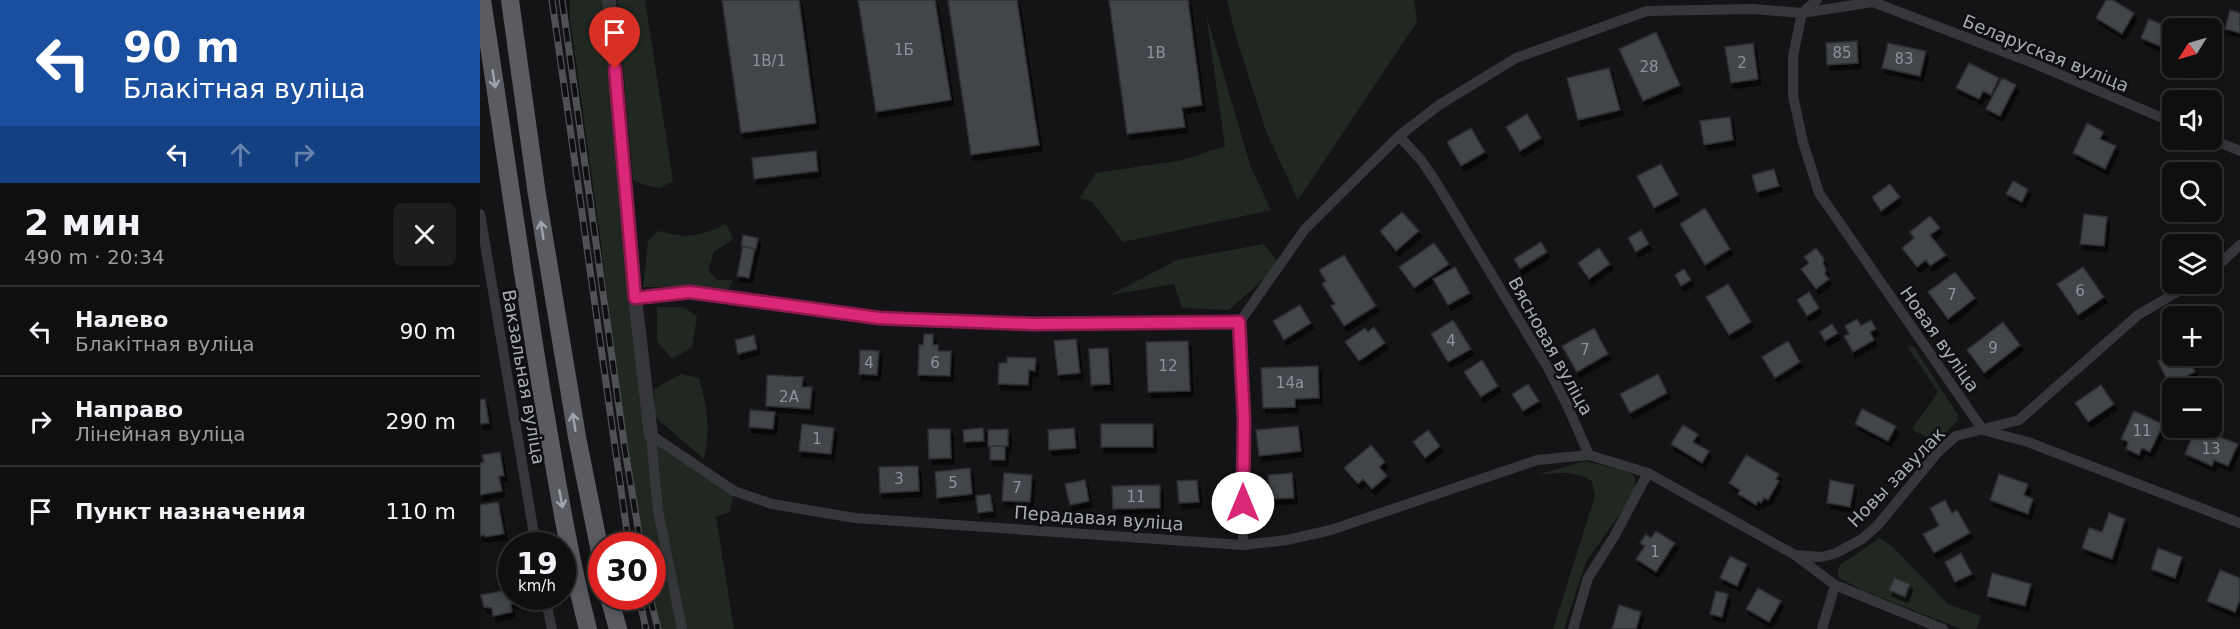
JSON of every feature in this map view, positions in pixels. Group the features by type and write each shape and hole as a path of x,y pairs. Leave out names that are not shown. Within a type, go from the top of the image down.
{"highway":[{"path":"482,0 516,237 552,451 578,589 588,629"},
{"path":"510,0 537,195 577,437 596,532"},
{"path":"613,610 618,629"}],"street":[{"path":"609,0 635,298 658,511 682,629"},
{"path":"1802,13 1817,0"},
{"name":"Беларуская вуліца","path":"1239,322 1305,229 1399,136 1439,105 1516,58 1647,11 1753,9 1802,13 1872,1 2028,61 2162,118"},
{"name":"Новая вуліца","path":"1802,13 1793,56 1793,96 1803,142 1819,193 1983,430"},
{"name":"Вясновая вуліца","path":"1399,136 1421,160 1436,182 1518,316 1567,405 1589,455"},
{"path":"2222,144 2240,151"},
{"name":"Вакзальная вуліца","path":"480,214 484,275 533,532"},
{"path":"2222,262 2240,245"},
{"path":"635,298 690,292 879,318 1033,324 1239,322 1244,420 1242,545"},
{"name":"Новы завулак","path":"1795,555 1822,557 1850,547 1877,526 1938,452 1956,435 2019,420 2138,315 2174,294"},
{"path":"1983,430 2028,442 2240,523"},
{"name":"Перадавая вуліца","path":"651,435 734,491 772,504 855,518 1242,545 1287,540 1331,530 1537,460 1589,455"},
{"path":"1589,455 1648,473 1795,555 1835,585 1943,629"},
{"path":"1573,629 1588,578 1615,535 1648,473"},
{"path":"1822,629 1835,585"},
{"path":"548,610 552,629"}],"shaded area":[{"path":"570,0 609,0 651,435 734,491 730,512 716,517 734,629 659,629 655,610 666,610 666,532 641,532 617,377 570,19"},
{"path":"617,0 645,0 673,181 660,188 633,180"},
{"path":"1227,0 1414,0 1417,22 1298,200 1266,131 1236,37"},
{"path":"1206,14 1250,165 1271,210 1123,242 1092,202 1080,198 1096,173 1183,160 1225,146"},
{"path":"726,224 733,239 714,252 708,270 717,280 733,280 727,293 688,287 643,287 648,240 659,231 686,236 708,232"},
{"path":"1264,244 1279,265 1229,310 1182,308 1174,284 1110,295 1177,260"},
{"path":"657,307 683,307 697,316 692,347 672,359 657,341"},
{"path":"1907,346 1914,347 1958,415 1958,420 1936,443 1912,429 1938,392"},
{"path":"681,374 699,378 707,418 704,459 655,417 654,389"},
{"path":"1585,461 1631,473 1635,478 1636,491 1586,562 1564,629 1553,629 1595,496 1592,481 1579,475 1566,473 1537,475"},
{"path":"1880,538 1893,547 1948,604 1981,616 1976,629 1961,629 1862,590 1839,578 1837,572 1840,565"}],"building":[{"path":"722,0 799,0 816,123 741,133"},
{"path":"858,0 935,0 951,100 876,112"},
{"path":"948,0 1017,0 1039,145 971,155"},
{"path":"1109,0 1188,0 1202,105 1182,108 1185,127 1127,134"},
{"path":"2106,0 2113,0 2134,13 2122,34 2096,18"},
{"path":"2230,10 2240,13 2240,33 2225,29"},
{"path":"2149,19 2162,25 2162,47 2141,38"},
{"path":"1656,32 1680,85 1643,101 1619,49"},
{"path":"1857,41 1858,63 1827,65 1826,43"},
{"path":"1753,43 1758,79 1731,83 1725,47"},
{"path":"1888,43 1926,51 1920,76 1882,68"},
{"path":"1969,63 1999,78 1991,95 1983,91 1979,99 1956,88"},
{"path":"1609,68 1620,110 1578,120 1567,78"},
{"path":"2002,78 2016,85 2000,116 1986,109"},
{"path":"1527,114 1541,138 1520,151 1506,127"},
{"path":"1730,117 1733,140 1704,145 1700,121"},
{"path":"2087,123 2104,132 2100,139 2116,146 2105,169 2073,153"},
{"path":"1471,128 1485,152 1461,166 1447,142"},
{"path":"816,151 818,171 754,179 752,158"},
{"path":"1661,164 1678,195 1654,208 1637,176"},
{"path":"1774,169 1779,186 1757,192 1752,175"},
{"path":"2013,181 2028,189 2022,202 2006,194"},
{"path":"1890,184 1900,197 1881,211 1872,197"},
{"path":"1705,208 1730,249 1705,265 1680,224"},
{"path":"1402,212 1419,231 1396,251 1380,231"},
{"path":"2084,214 2107,217 2104,246 2080,244"},
{"path":"1930,216 1940,228 1930,235 1946,255 1930,266 1926,260 1917,267 1902,248 1914,238 1910,232"},
{"path":"1641,230 1649,244 1636,252 1628,238"},
{"path":"743,235 758,238 756,249 741,246"},
{"path":"1541,242 1547,252 1520,269 1514,259"},
{"path":"1434,243 1449,264 1414,288 1399,267"},
{"path":"743,246 755,249 749,278 737,276"},
{"path":"1599,248 1610,264 1589,279 1578,263"},
{"path":"1816,248 1824,259 1825,274 1829,279 1816,289 1801,269 1809,263 1804,257"},
{"path":"1344,255 1376,306 1344,326 1331,306 1335,304 1322,284 1326,281 1319,270"},
{"path":"1455,267 1470,293 1448,305 1433,279"},
{"path":"2083,267 2104,297 2078,315 2057,284"},
{"path":"1684,269 1691,280 1681,286 1675,275"},
{"path":"1955,272 1975,298 1948,319 1928,292"},
{"path":"1728,284 1751,322 1729,335 1706,297"},
{"path":"1809,292 1819,308 1807,316 1797,300"},
{"path":"1300,305 1311,323 1284,340 1273,321"},
{"path":"1857,319 1861,326 1871,320 1876,329 1870,332 1874,340 1853,352 1844,336 1849,334 1845,326"},
{"path":"1453,320 1471,349 1448,362 1431,334"},
{"path":"2003,322 2020,345 1984,373 1967,350"},
{"path":"1832,324 1838,333 1825,341 1820,332"},
{"path":"1374,327 1385,343 1359,361 1345,342 1365,328 1368,332"},
{"path":"1594,328 1608,354 1577,372 1562,346"},
{"path":"924,334 933,334 933,345 938,345 938,351 951,351 950,376 918,375 919,345 923,345"},
{"path":"754,335 757,349 738,354 735,340"},
{"path":"1076,339 1080,373 1058,375 1054,341"},
{"path":"1188,341 1190,391 1148,392 1146,342"},
{"path":"1788,341 1800,362 1775,378 1762,357"},
{"path":"1108,348 1110,384 1091,385 1089,349"},
{"path":"860,350 879,351 877,375 859,374"},
{"path":"1007,357 1036,358 1035,371 1029,370 1028,385 998,384 999,363 1007,363"},
{"path":"2162,359 2162,366 2192,366 2195,372 2182,378 2166,378 2158,361"},
{"path":"1482,360 1498,386 1481,397 1464,372"},
{"path":"1318,366 1319,398 1295,399 1295,407 1263,408 1261,368"},
{"path":"1658,374 1667,393 1630,413 1620,394"},
{"path":"767,375 803,377 802,387 812,387 810,409 766,406"},
{"path":"1528,384 1539,401 1523,411 1512,394"},
{"path":"2101,385 2114,404 2088,422 2075,403"},
{"path":"485,399 489,423 480,424 480,400"},
{"path":"1862,409 1896,426 1888,441 1855,424"},
{"path":"750,410 775,412 773,429 749,427"},
{"path":"2134,411 2162,424 2150,452 2142,448 2139,455 2126,449 2128,442 2121,439"},
{"path":"802,424 834,428 831,454 799,451"},
{"path":"1101,424 1153,424 1153,447 1101,447"},
{"path":"1683,425 1698,434 1693,442 1709,451 1702,463 1671,444"},
{"path":"1298,426 1301,451 1259,456 1256,430"},
{"path":"983,428 984,441 964,442 963,430"},
{"path":"1074,428 1076,448 1049,450 1048,430"},
{"path":"928,429 950,429 951,458 929,459"},
{"path":"1008,429 1008,446 988,446 988,430"},
{"path":"1428,430 1440,446 1425,458 1413,442"},
{"path":"2192,438 2222,438 2238,444 2228,466 2214,460 2212,466 2185,454"},
{"path":"1371,445 1385,462 1379,467 1387,476 1372,489 1363,479 1358,484 1344,468"},
{"path":"990,446 1005,446 1005,460 990,460"},
{"path":"500,452 504,476 499,476 502,491 480,495 480,463 484,462 482,455"},
{"path":"1746,455 1779,474 1776,479 1779,481 1768,500 1764,498 1756,505 1738,494 1740,490 1729,483"},
{"path":"918,466 919,491 880,493 879,467"},
{"path":"970,468 972,494 937,498 935,472"},
{"path":"1004,473 1032,475 1030,502 1002,501"},
{"path":"1292,473 1294,498 1270,499 1268,475"},
{"path":"1999,474 2028,484 2024,495 2033,499 2028,514 1990,500"},
{"path":"1085,480 1089,501 1070,505 1065,484"},
{"path":"1197,480 1199,502 1179,503 1177,481"},
{"path":"1830,480 1854,485 1850,507 1827,503"},
{"path":"1160,485 1160,508 1113,509 1112,486"},
{"path":"990,494 993,511 978,513 976,496"},
{"path":"1945,500 1952,513 1957,510 1970,533 1934,553 1923,534 1939,526 1930,508"},
{"path":"498,502 504,532 498,532 498,535 480,536 480,505"},
{"path":"2109,513 2125,519 2112,559 2082,548 2089,528 2102,532"},
{"path":"1656,531 1675,543 1656,572 1636,559 1645,546 1640,543 1646,534 1651,538"},
{"path":"2158,548 2182,557 2175,578 2151,569"},
{"path":"1961,553 1972,574 1955,582 1945,562"},
{"path":"1730,556 1747,564 1737,586 1720,578"},
{"path":"2220,570 2240,578 2240,600 2235,612 2207,601"},
{"path":"1992,573 2031,584 2025,606 1987,596"},
{"path":"1894,578 1910,584 1905,597 1889,590"},
{"path":"1758,588 1781,601 1769,622 1746,609"},
{"path":"1716,591 1728,594 1722,617 1710,614"},
{"path":"498,592 498,610 512,610 512,612 493,616 492,608 484,607 481,595"},
{"path":"1619,605 1641,612 1636,629 1612,629"}],"railway":[{"path":"552,0 627,532"},
{"path":"562,0 625,450 639,532"},
{"path":"642,610 646,629"},
{"path":"653,610 658,629"}],"route":[{"path":"615,69 635,298 690,292 816,310 901,319 1033,324 1239,322 1244,420 1243,503"}]}
